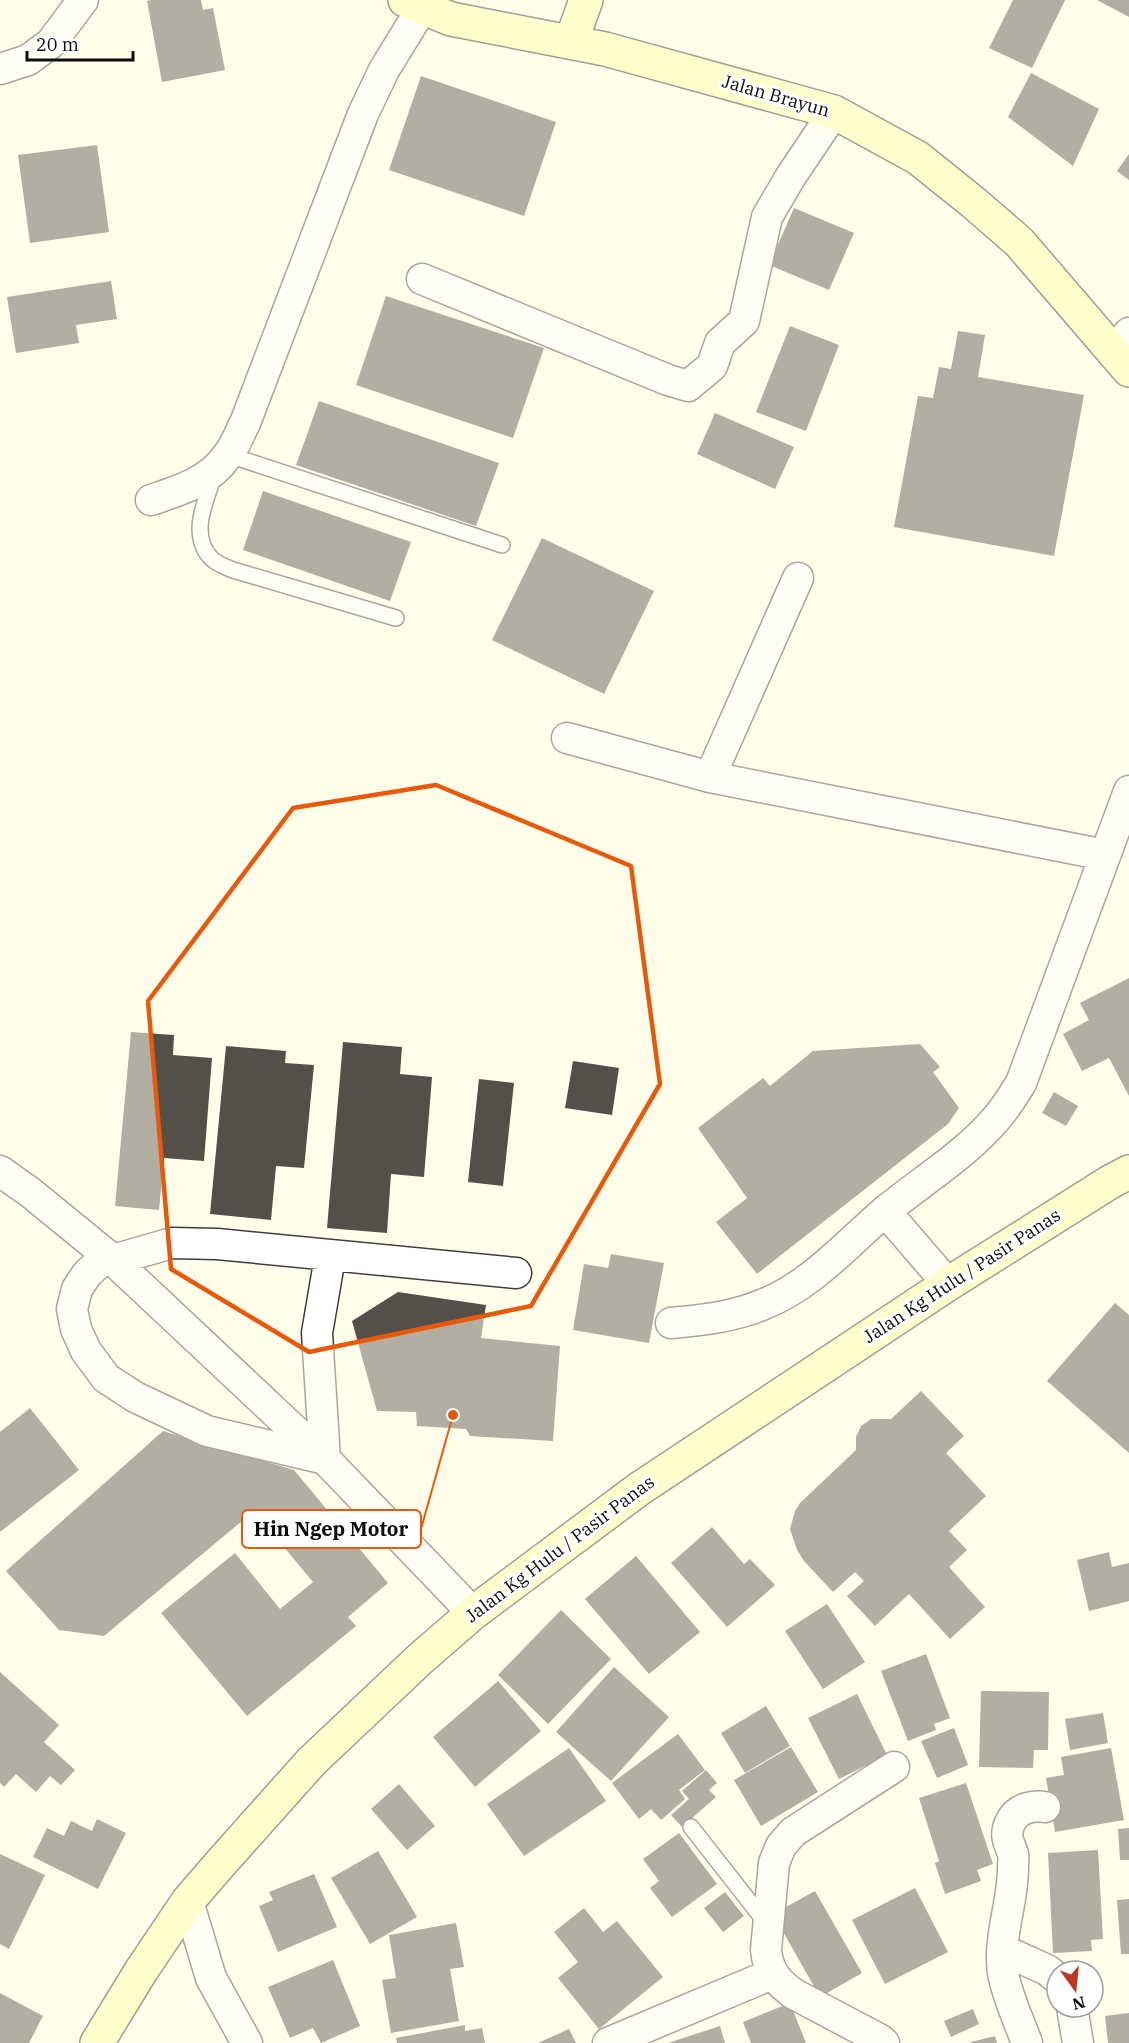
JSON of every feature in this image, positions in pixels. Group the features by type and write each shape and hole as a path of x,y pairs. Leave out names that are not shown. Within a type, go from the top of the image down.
{"main road":[{"path":"571,42 586,0"},
{"name":"Jalan Brayun","path":"413,4 451,19 605,49 834,112 918,159 974,203 1019,242 1124,351"},
{"name":"Jalan Kg Hulu / Pasir Panas","path":"97,2043 141,1971 188,1901 311,1762 420,1659 473,1613 639,1489 948,1284 1129,1172"}],"street":[{"path":"0,69 28,60 51,43 83,0"},
{"path":"151,500 190,486 222,463 245,423 363,114 413,4"},
{"path":"422,279 668,380 688,386 712,366 720,343 744,321 767,217 790,176 834,112"},
{"path":"710,777 798,578"},
{"path":"567,738 710,777 1105,855"},
{"path":"671,1323 726,1317 765,1304 798,1287 885,1211 922,1184 994,1122 1021,1083 1129,790"},
{"path":"0,1171 31,1193 113,1260 325,1459 473,1613"},
{"path":"885,1211 948,1284"},
{"path":"325,1459 207,1431 135,1397 106,1378 86,1351 76,1329 72,1309 77,1289 87,1274 102,1260 113,1260 172,1243 217,1244 330,1257 516,1273"},
{"path":"325,1459 318,1333 330,1257"},
{"path":"884,2043 781,1985 772,1974 767,1962 766,1950 774,1863 781,1846 807,1821 894,1767"},
{"path":"1028,2043 1003,1974 1005,1921 1013,1888 1013,1854 1009,1846 1009,1826 1019,1812 1036,1806 1045,1807"},
{"path":"188,1901 211,1978 247,2043"},
{"path":"1003,1950 1045,1969"},
{"path":"608,2043 772,1974"},
{"path":"1074,2019 1078,2043"}],"lane":[{"path":"396,618 233,570 213,561 203,548 199,534 202,514 222,463 502,545"},
{"path":"691,1827 769,1926"}],"highlighted area":[{"path":"436,785 631,866 660,1084 531,1306 309,1352 171,1269 148,1001 293,808"}],"building":[{"path":"201,0 203,10 213,8 225,70 162,82 147,1"},
{"path":"1013,0 1065,0 1032,68 989,48"},
{"path":"1097,0 1129,0 1129,17"},
{"path":"1031,73 1099,109 1073,166 1008,117"},
{"path":"421,76 556,122 524,216 389,170"},
{"path":"97,145 109,232 30,243 18,155"},
{"path":"1129,154 1129,180 1117,171"},
{"path":"794,208 854,233 829,290 769,265"},
{"path":"111,281 117,319 76,325 79,343 16,353 7,297"},
{"path":"386,296 544,348 513,438 356,385"},
{"path":"790,326 839,345 806,431 756,412"},
{"path":"958,331 985,335 978,377 1084,395 1054,556 894,527 918,396 933,398 939,367 951,369"},
{"path":"319,401 499,463 476,526 296,465"},
{"path":"715,413 794,447 775,489 697,454"},
{"path":"263,491 411,542 390,601 243,550"},
{"path":"542,538 654,591 604,694 492,640"},
{"path":"1129,978 1129,1096 1109,1058 1082,1071 1063,1034 1089,1020 1080,1003"},
{"path":"131,1032 174,1035 173,1055 212,1058 204,1161 164,1158 159,1210 115,1206"},
{"path":"343,1042 402,1047 400,1074 432,1077 424,1177 391,1174 387,1233 327,1228"},
{"path":"920,1044 940,1067 933,1072 959,1108 948,1124 757,1274 716,1222 747,1198 698,1128 763,1078 770,1086 813,1051"},
{"path":"226,1046 286,1051 285,1063 314,1065 304,1168 276,1166 271,1220 210,1214"},
{"path":"573,1061 619,1068 612,1115 565,1108"},
{"path":"479,1079 514,1083 503,1186 468,1182"},
{"path":"1054,1092 1078,1106 1066,1126 1042,1113"},
{"path":"611,1254 664,1263 649,1343 573,1330 584,1264 608,1268"},
{"path":"398,1292 486,1305 481,1338 560,1346 553,1441 470,1436 466,1429 417,1426 416,1412 377,1411 352,1321"},
{"path":"1115,1303 1129,1315 1129,1453 1047,1381"},
{"path":"921,1391 964,1436 946,1453 986,1496 949,1531 967,1550 949,1567 985,1607 950,1639 909,1594 875,1626 847,1596 864,1581 855,1572 833,1592 804,1561 797,1550 790,1529 800,1503 856,1450 856,1437 861,1426 871,1419 891,1419"},
{"path":"30,1408 79,1470 0,1532 0,1432"},
{"path":"163,1431 294,1470 388,1583 348,1617 356,1626 247,1716 161,1613 235,1553 280,1609 313,1582 254,1511 104,1636 59,1630 6,1571"},
{"path":"712,1527 744,1564 750,1559 775,1585 727,1627 671,1563"},
{"path":"1109,1552 1112,1567 1129,1563 1129,1601 1089,1611 1077,1560"},
{"path":"636,1556 700,1632 649,1674 585,1599"},
{"path":"827,1604 865,1662 823,1689 785,1631"},
{"path":"561,1610 611,1659 548,1724 498,1675"},
{"path":"926,1654 950,1718 934,1724 936,1730 908,1741 881,1671"},
{"path":"614,1667 669,1717 611,1781 556,1732"},
{"path":"0,1672 59,1725 44,1742 75,1770 61,1785 50,1776 36,1792 16,1774 4,1787 0,1783"},
{"path":"498,1681 541,1731 475,1787 433,1737"},
{"path":"981,1691 1049,1692 1048,1750 1034,1750 1033,1768 979,1767"},
{"path":"857,1694 887,1755 839,1779 808,1718"},
{"path":"766,1706 790,1746 745,1773 721,1733"},
{"path":"1103,1713 1108,1743 1070,1750 1065,1719"},
{"path":"954,1728 968,1765 937,1778 921,1741"},
{"path":"678,1734 705,1770 679,1790 685,1799 661,1820 651,1809 639,1819 612,1783"},
{"path":"791,1747 818,1792 761,1826 734,1780"},
{"path":"569,1748 606,1801 524,1856 487,1804"},
{"path":"1111,1748 1124,1820 1055,1832 1046,1778 1064,1775 1061,1757"},
{"path":"706,1770 717,1783 709,1790 716,1797 682,1827 671,1815 689,1799 682,1791"},
{"path":"966,1783 993,1864 977,1870 981,1881 945,1894 935,1863 939,1861 919,1798"},
{"path":"399,1784 435,1826 407,1850 371,1809"},
{"path":"97,1819 126,1833 98,1889 33,1857 47,1828 64,1836 71,1821 92,1831"},
{"path":"1129,1828 1129,1860 1120,1860 1118,1829"},
{"path":"679,1833 717,1884 672,1917 650,1888 659,1881 643,1859"},
{"path":"1098,1850 1103,1939 1091,1940 1092,1951 1053,1953 1048,1853"},
{"path":"378,1851 417,1917 370,1944 331,1878"},
{"path":"0,1854 45,1875 9,1949 0,1944"},
{"path":"314,1874 337,1927 278,1952 259,1906 273,1900 269,1892"},
{"path":"915,1888 948,1952 885,1984 852,1920"},
{"path":"815,1891 862,1973 820,1997 773,1914"},
{"path":"725,1892 744,1916 723,1932 704,1908"},
{"path":"1129,1899 1129,1954 1121,1954 1117,1900"},
{"path":"584,1908 603,1932 617,1921 663,1977 599,2029 558,1978 578,1962 554,1932"},
{"path":"456,1923 464,1967 450,1969 459,2021 391,2033 382,1980 396,1978 389,1935"},
{"path":"333,1960 360,2026 321,2043 313,2028 290,2038 268,1987"},
{"path":"0,1993 43,2016 29,2043 0,2043"},
{"path":"790,2003 806,2043 751,2043 743,2022"},
{"path":"973,2009 979,2024 951,2037 944,2021"},
{"path":"1129,2013 1129,2043 1108,2043 1105,2016"},
{"path":"465,2025 465,2031 482,2028 485,2043 397,2043 396,2038"},
{"path":"720,2026 725,2043 668,2043"},
{"path":"569,2029 576,2043 538,2043"},
{"path":"995,2036 997,2043 971,2043 971,2042"}],"place":[{"name":"Hin Ngep Motor","path":"453,1415"}]}
